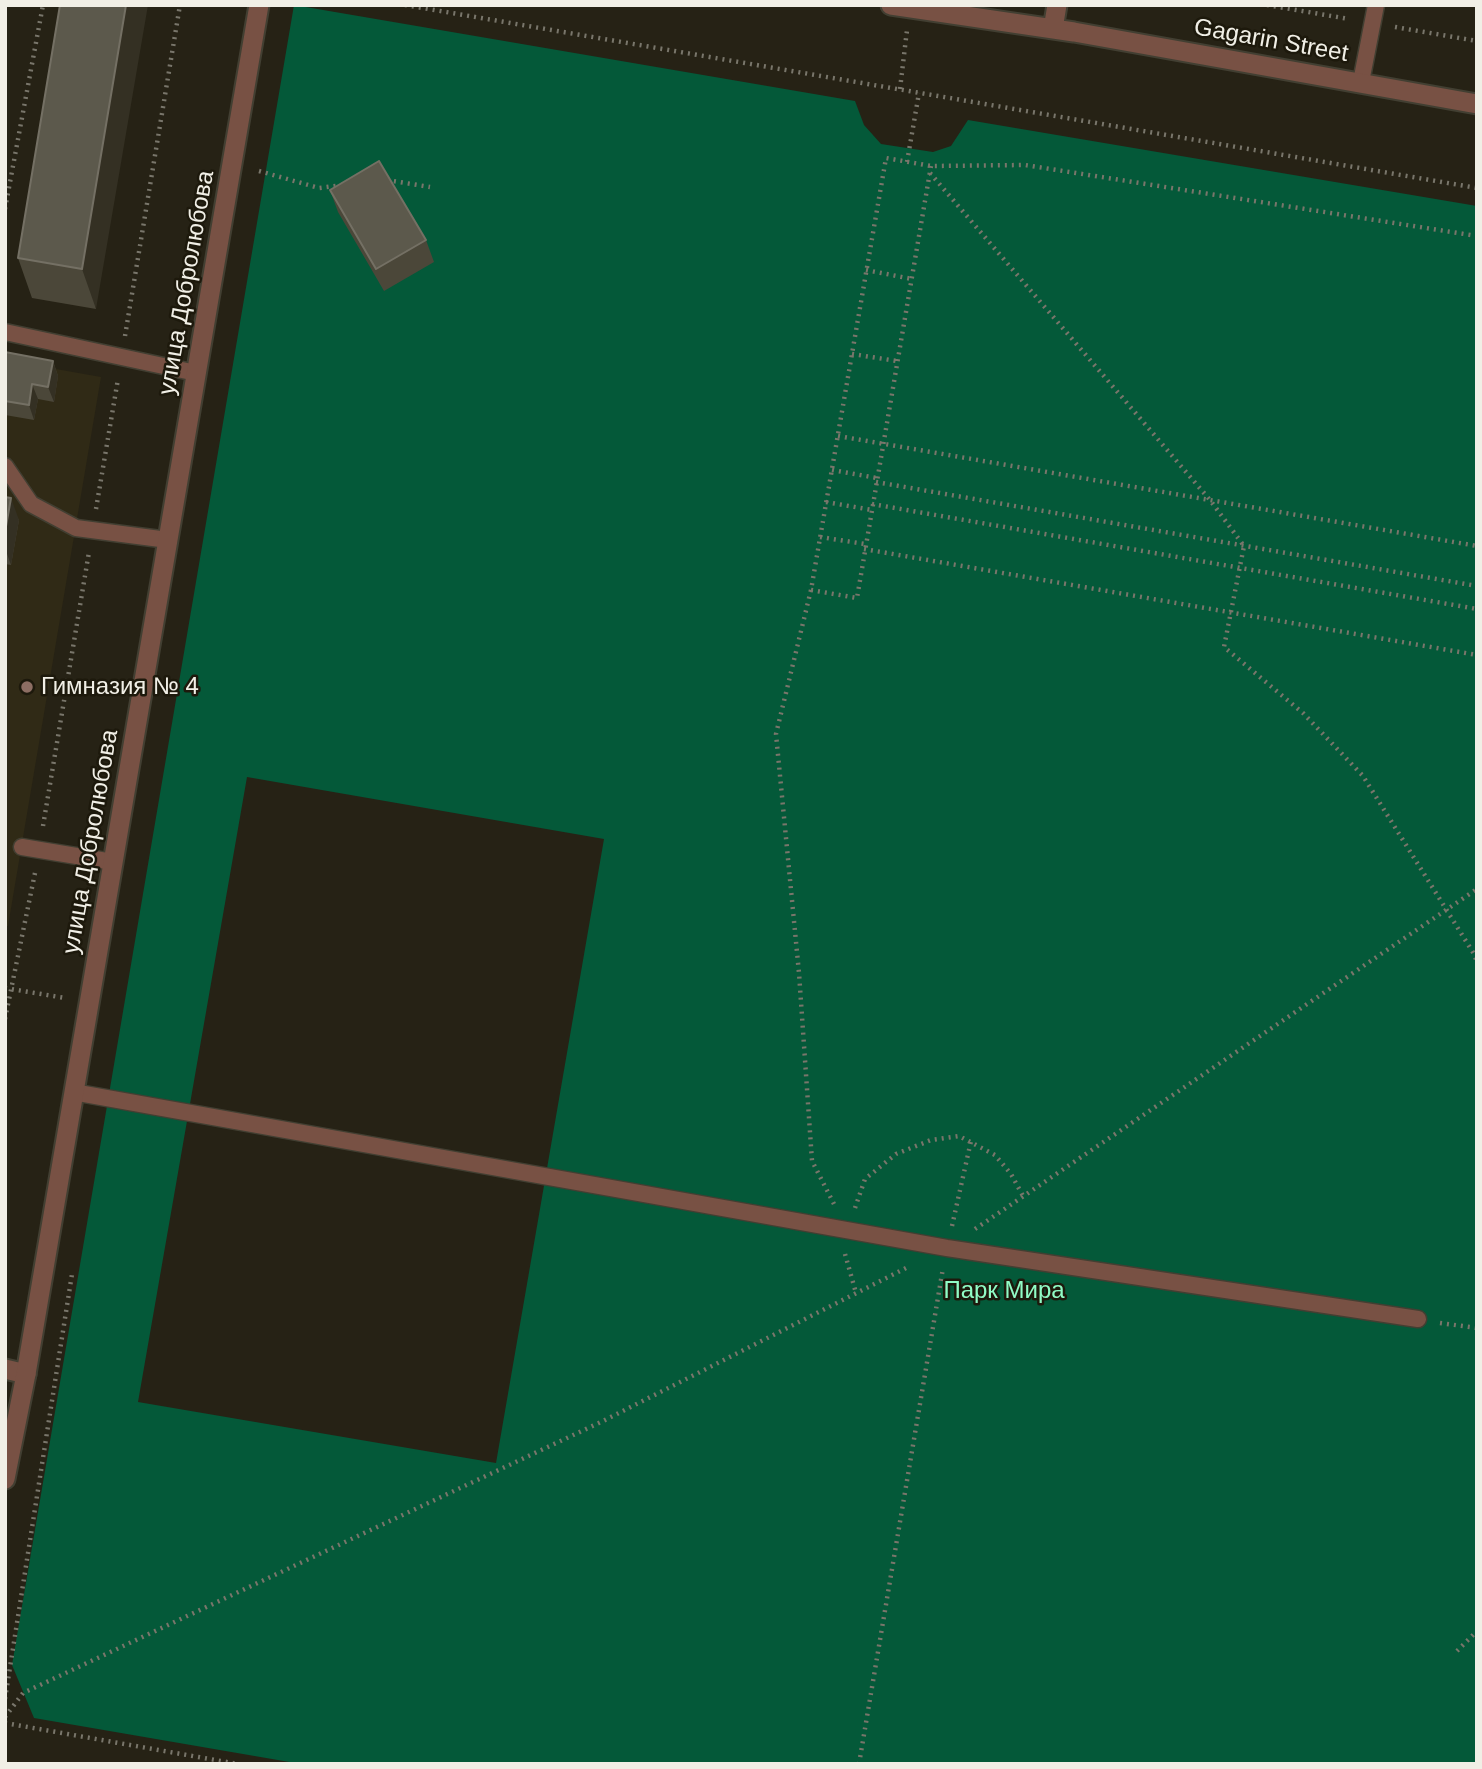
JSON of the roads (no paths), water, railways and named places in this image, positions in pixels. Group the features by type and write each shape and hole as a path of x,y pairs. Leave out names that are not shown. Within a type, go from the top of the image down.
{"street":[{"name":"улица Добролюбова","path":"5,1479 26,1374 259,5"},
{"path":"1053,29 1057,5"},
{"name":"Gagarin Street","path":"900,7 1053,29 1477,104"},
{"path":"5,1369 26,1374"}],"lane":[{"path":"1361,82 1376,5"},
{"path":"5,332 196,373"},
{"path":"5,466 31,503 76,528 167,540"},
{"path":"22,847 113,862"},
{"path":"73,1093 947,1248 1418,1320"}],"place":[{"name":"Гимназия № 4","path":"27,687"}],"park label":[{"name":"Парк Мира","path":"1004,1291"}]}
